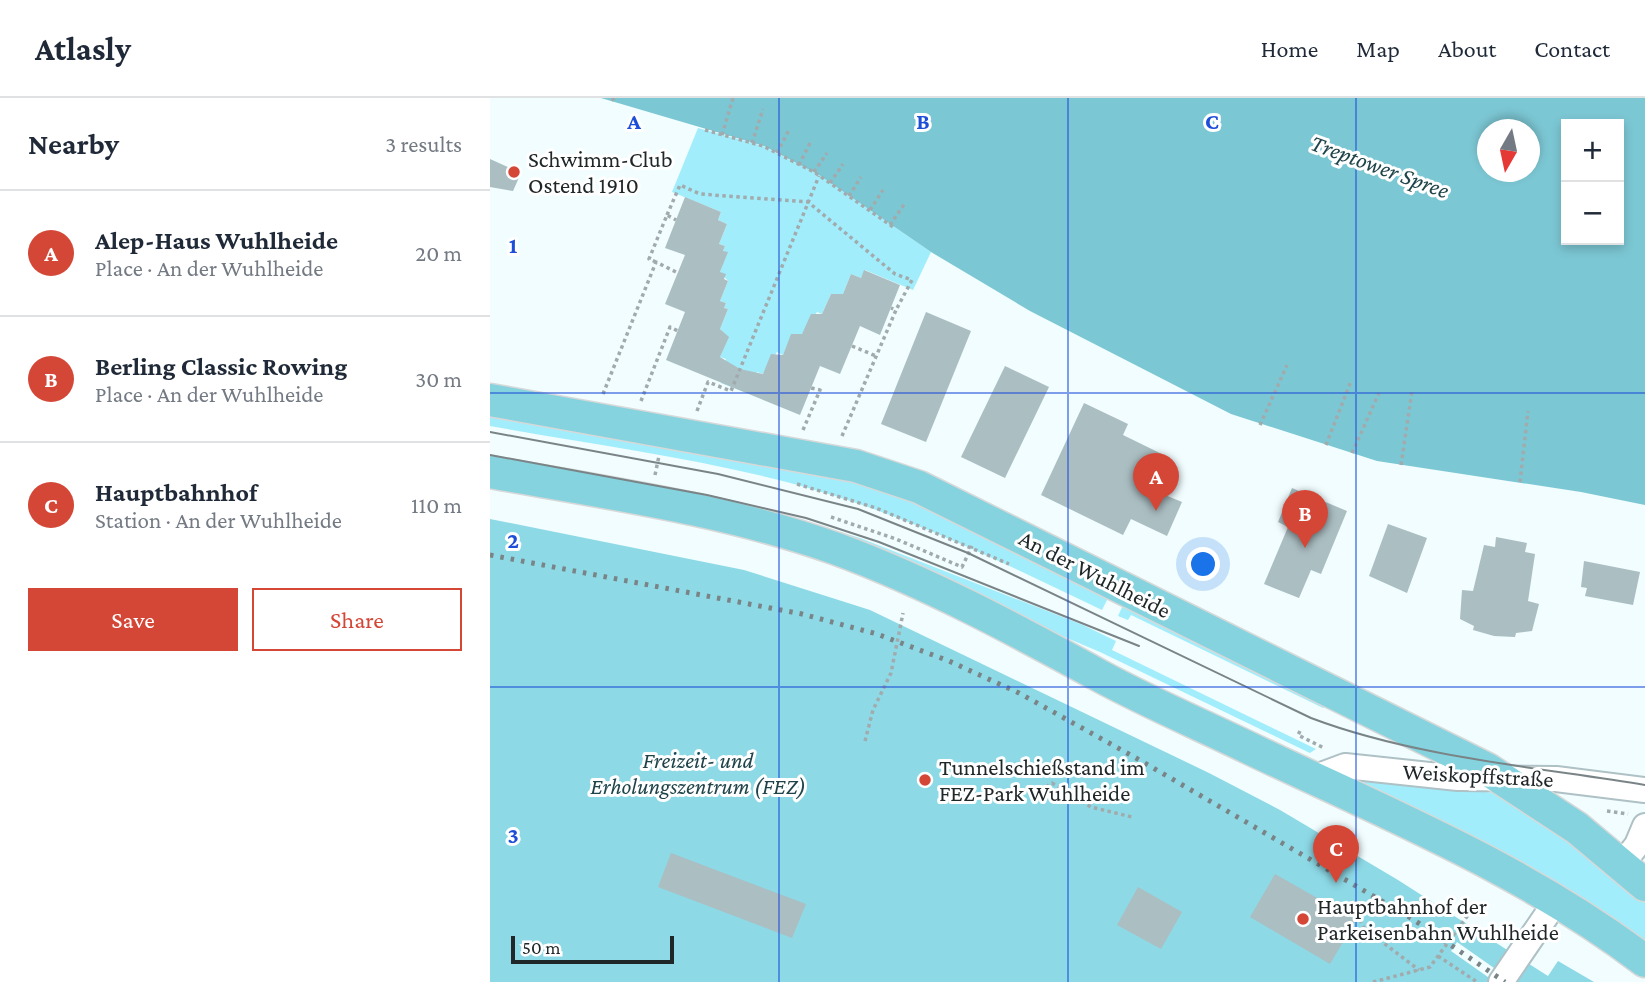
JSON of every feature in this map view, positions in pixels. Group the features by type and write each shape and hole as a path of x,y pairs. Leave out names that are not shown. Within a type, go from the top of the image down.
{"main road":[{"name":"An der Wuhlheide","path":"490,400 856,466 919,487 1503,778 1568,822 1633,875"},
{"path":"490,472 704,512 835,549 930,587 1032,637 1114,682 1489,861 1557,900 1645,961"}],"street":[{"name":"Weiskopffstraße","path":"1313,778 1345,766 1458,778 1556,779 1645,790"},
{"path":"1633,875 1641,821"},
{"path":"1501,982 1557,900"}],"path":[{"path":"722,135 733,98"},
{"path":"752,143 763,109"},
{"path":"777,153 790,128"},
{"path":"705,130 752,143 814,172 891,226 905,203"},
{"path":"799,165 810,144"},
{"path":"814,172 827,153"},
{"path":"830,183 844,163"},
{"path":"697,411 708,382 730,391 820,176"},
{"path":"849,196 861,177"},
{"path":"678,273 649,259 680,185 700,194 808,202 895,274 912,280 896,310 842,436"},
{"path":"870,210 883,190"},
{"path":"667,215 676,220"},
{"path":"603,394 656,262"},
{"path":"891,308 896,310"},
{"path":"641,401 670,327 678,331"},
{"path":"852,346 876,356"},
{"path":"1260,425 1287,365"},
{"path":"1326,445 1351,381"},
{"path":"803,430 820,390 811,388"},
{"path":"1401,465 1412,391"},
{"path":"1352,453 1379,393"},
{"path":"1520,482 1528,411"},
{"path":"654,477 658,456 671,458"},
{"path":"792,483 877,508 972,546 1020,569"},
{"path":"830,516 962,566 972,546"},
{"path":"865,741 877,700 891,673 903,613"},
{"path":"1300,731 1298,736 1327,750"},
{"path":"1046,787 1052,783 1091,807 1132,817"},
{"path":"1607,811 1641,821"},
{"path":"1354,906 1364,928 1419,970"},
{"path":"1373,982 1430,967 1471,911"},
{"path":"1438,956 1477,982"},
{"path":"1465,982 1468,976"}],"shaded area":[{"path":"698,128 763,146 819,175 931,252 913,290 865,270 861,278 851,274 843,294 831,294 822,314 817,312 802,334 791,335 783,355 777,352 763,374 757,372 744,392 721,383 729,365 725,363 726,359 720,357 728,337 720,329 728,309 724,308 726,303 720,301 728,281 720,272 727,253 723,251 725,246 719,244 727,224 718,220 721,212 672,192"},
{"path":"490,413 846,476 912,496 1109,596 1102,610 936,533 833,495 687,460 490,426"},
{"path":"810,523 860,538 1083,625 1116,641 1112,650 1316,749 1310,753 1100,652 808,529"},
{"path":"1124,603 1326,705 1323,708 1131,615 1128,620 1118,616"},
{"path":"1370,779 1503,794 1612,873 1645,901 1645,947 1363,783"}],"green space":[{"name":"Freizeit- und Erholungszentrum (FEZ)","path":"490,519 744,570 870,610 1209,773 1280,810 1398,880 1548,976 1558,961 1594,982 1514,982 1457,942 1451,951 1495,982 490,982"}],"water":[{"name":"Treptower Spree","path":"601,98 1645,98 1645,505 1581,492 1377,461 1231,414 1030,311 931,252 819,175 764,146"}],"building":[{"path":"490,159 521,173 513,191 490,187"},
{"path":"685,197 721,212 718,220 727,224 719,244 725,246 723,251 728,252 720,272 726,274 724,279 728,281 720,301 726,303 724,308 728,309 720,329 729,337 720,357 740,369 763,374 771,354 783,355 791,334 802,334 811,314 822,314 831,294 843,294 851,274 861,278 864,270 900,285 880,335 860,326 840,374 820,366 800,415 666,360 685,312 665,304 685,255 665,248"},
{"path":"926,312 971,331 926,442 881,424"},
{"path":"1005,366 1049,387 1005,478 961,457"},
{"path":"1084,403 1128,424 1123,435 1170,458 1163,473 1173,478 1165,495 1182,502 1167,536 1131,519 1123,535 1041,495"},
{"path":"1292,488 1347,511 1321,574 1311,570 1299,598 1264,584 1288,527 1278,522"},
{"path":"1388,524 1427,538 1407,593 1369,576"},
{"path":"1496,537 1527,543 1525,552 1535,554 1528,601 1539,604 1532,631 1516,633 1515,637 1494,636 1473,630 1474,626 1460,619 1462,590 1473,591 1484,545 1495,547"},
{"path":"1584,561 1640,572 1633,605 1585,596 1587,588 1581,587"},
{"path":"671,853 806,904 792,938 658,887"},
{"name":"Hauptbahnhof der Parkeisenbahn Wuhlheide","path":"1275,874 1356,920 1330,964 1250,917"},
{"path":"1138,887 1182,912 1161,949 1117,925"}],"tram line":[{"path":"490,432 718,474 858,509 968,553 1311,718 1350,731 1433,752 1645,785"},
{"path":"490,455 707,495 806,518 879,542 1139,646"}],"railway":[{"path":"490,555 802,614 877,634 949,661 1019,693 1136,758 1411,918 1505,982"}],"place":[{"name":"Schwimm-Club Ostend 1910","path":"514,172"},
{"name":"Alep-Haus Wuhlheide","path":"1156,511"},
{"name":"Berling Classic Rowing","path":"1305,548"},
{"name":"Tunnelschießstand im FEZ-Park Wuhlheide","path":"925,780"},
{"name":"Hauptbahnhof","path":"1336,883"},
{"name":"Hauptbahnhof der Parkeisenbahn Wuhlheide","path":"1303,919"}]}
